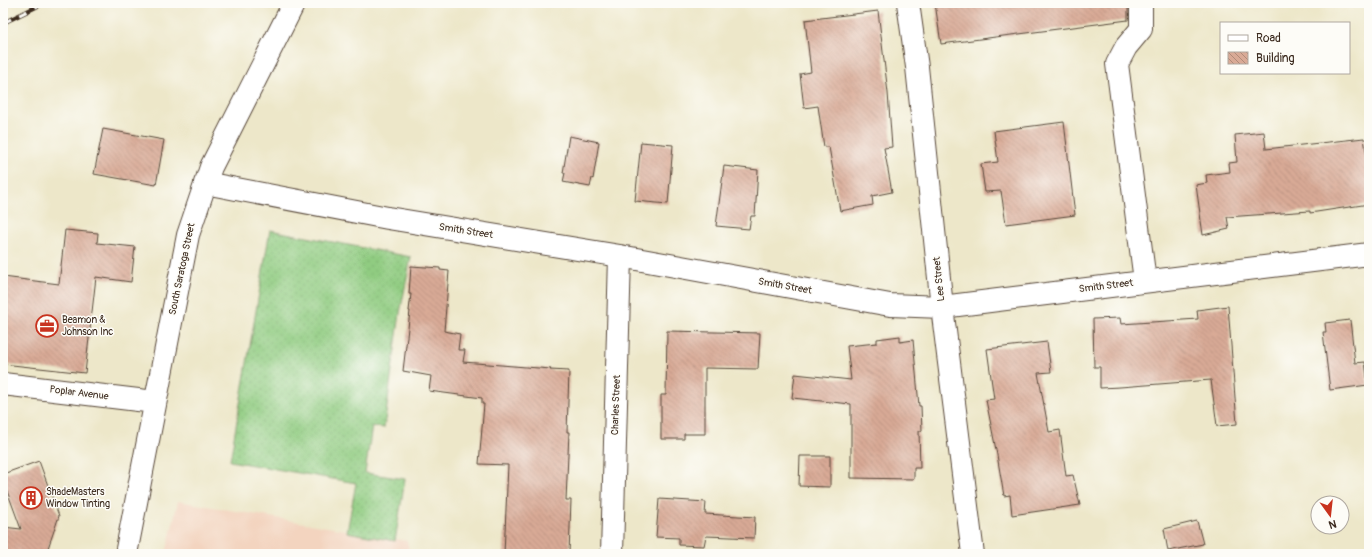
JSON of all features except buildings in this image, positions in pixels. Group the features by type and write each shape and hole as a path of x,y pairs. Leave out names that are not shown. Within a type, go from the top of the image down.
{"street":[{"name":"South Saratoga Street","path":"126,554 188,235 211,167 294,3"},
{"name":"Lee Street","path":"908,3 917,67 942,307 974,554"},
{"path":"1140,3 1142,29 1126,47 1117,64 1145,281"},
{"name":"Smith Street","path":"205,182 388,218 620,256 890,305 942,307 1369,254"},
{"name":"Charles Street","path":"612,554 620,256"},
{"name":"Poplar Avenue","path":"3,384 155,402"}],"shaded area":[{"path":"178,501 407,541 410,554 166,554"}],"green space":[{"path":"270,230 411,257 400,313 384,428 372,426 365,473 405,479 395,541 347,532 356,483 230,461"}],"railway":[{"path":"3,23 44,3"}],"place":[{"name":"Beamon & Johnson Inc","path":"47,326"},
{"name":"ShadeMasters Window Tinting","path":"31,498"}]}
